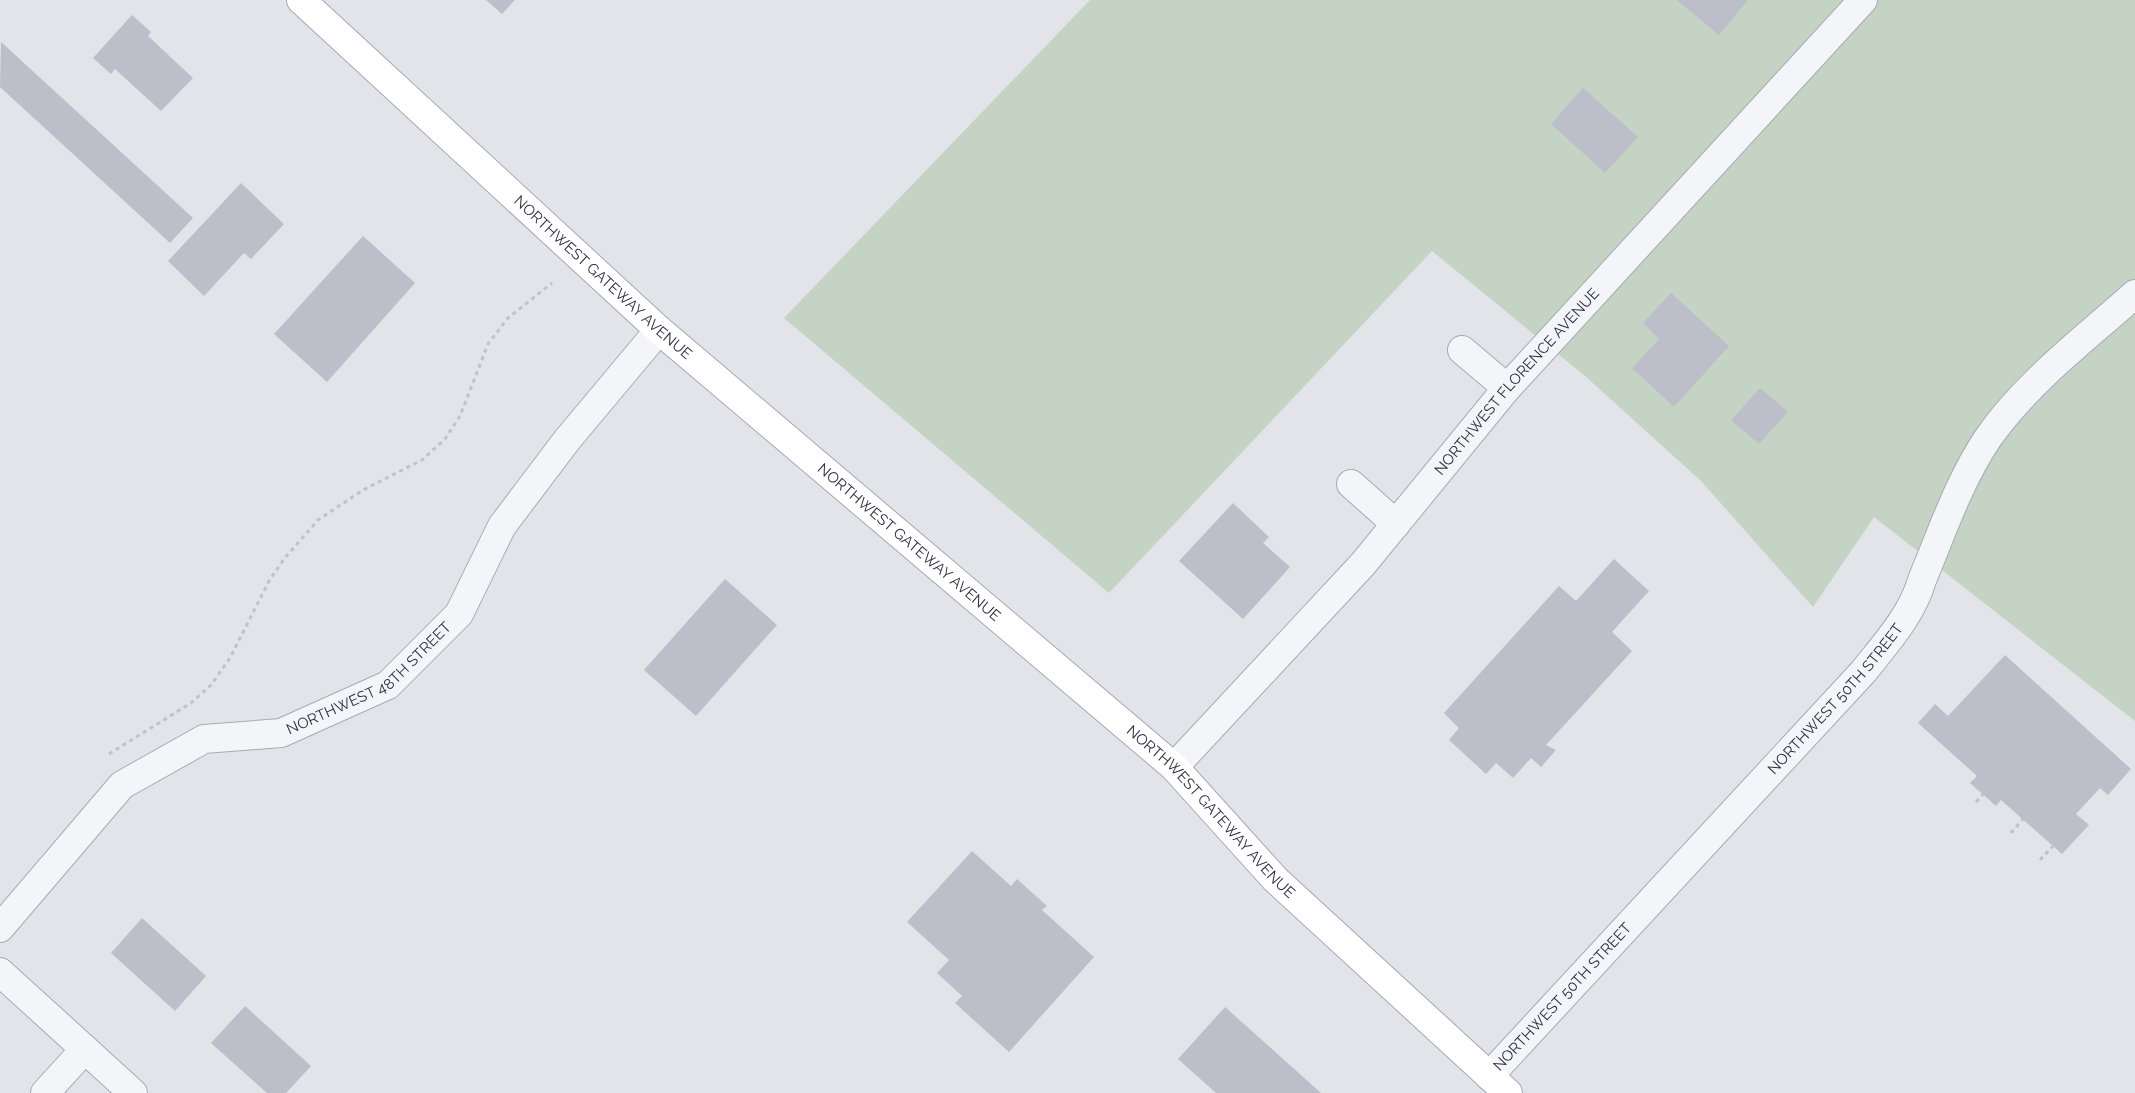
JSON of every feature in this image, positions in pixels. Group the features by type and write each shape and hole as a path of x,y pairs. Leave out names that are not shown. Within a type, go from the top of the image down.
{"main road":[{"name":"NORTHWEST GATEWAY AVENUE","path":"301,0 659,330 1174,767 1275,879 1499,1084"}],"street":[{"name":"NORTHWEST FLORENCE AVENUE","path":"1174,767 1361,567 1507,388 1864,0"},
{"name":"NORTHWEST 50TH STREET","path":"1499,1084 1864,671 1896,632 1918,596 1962,485 1988,439 2013,406 2135,294"},
{"name":"NORTHWEST 48TH STREET","path":"0,928 122,785 204,739 281,733 388,685 459,614 502,526 567,440 659,330"},
{"path":"1462,350 1507,388"},
{"path":"1351,484 1396,524"},
{"path":"0,972 133,1093"},
{"path":"46,1093 85,1049"}],"path":[{"path":"105,756 185,707 211,685 230,658 269,581 284,559 318,520 363,490 422,460 445,440 460,416 488,344 508,318 552,283"},
{"path":"1976,802 1983,794"},
{"path":"2011,833 2023,819"},
{"path":"2040,860 2053,846"}],"green space":[{"path":"1090,0 2135,0 2135,721 1874,517 1813,607 1701,481 1585,376 1432,251 1109,593 784,318"}],"building":[{"path":"486,0 515,0 502,14"},
{"path":"1677,0 1748,0 1719,35"},
{"path":"132,15 151,32 148,36 193,78 161,111 115,69 111,74 93,58"},
{"path":"1,42 193,218 170,243 0,87"},
{"path":"1583,88 1638,137 1605,173 1551,124"},
{"path":"241,183 284,224 251,259 244,253 204,296 168,261"},
{"path":"363,236 415,283 327,382 274,334"},
{"path":"1671,293 1729,346 1674,407 1632,368 1659,339 1643,323"},
{"path":"1760,388 1788,412 1759,444 1731,420"},
{"path":"1233,503 1269,537 1263,543 1290,567 1243,619 1179,561"},
{"path":"1614,559 1649,591 1612,632 1632,651 1546,745 1556,750 1541,767 1531,758 1513,778 1496,763 1486,774 1449,740 1459,728 1444,713 1559,586 1576,601"},
{"path":"725,579 777,625 696,716 644,670"},
{"path":"2005,655 2131,769 2108,795 2100,788 2076,814 2089,825 2062,854 2001,800 1996,806 1970,783 1977,776 1918,723 1935,704 1948,716"},
{"path":"972,851 1011,886 1017,879 1047,906 1042,910 1094,957 1009,1052 955,1003 962,996 937,973 949,960 907,922"},
{"path":"142,918 206,976 175,1011 111,953"},
{"path":"245,1006 311,1066 286,1093 267,1093 211,1043"},
{"path":"1225,1007 1321,1093 1216,1093 1178,1059"}]}
